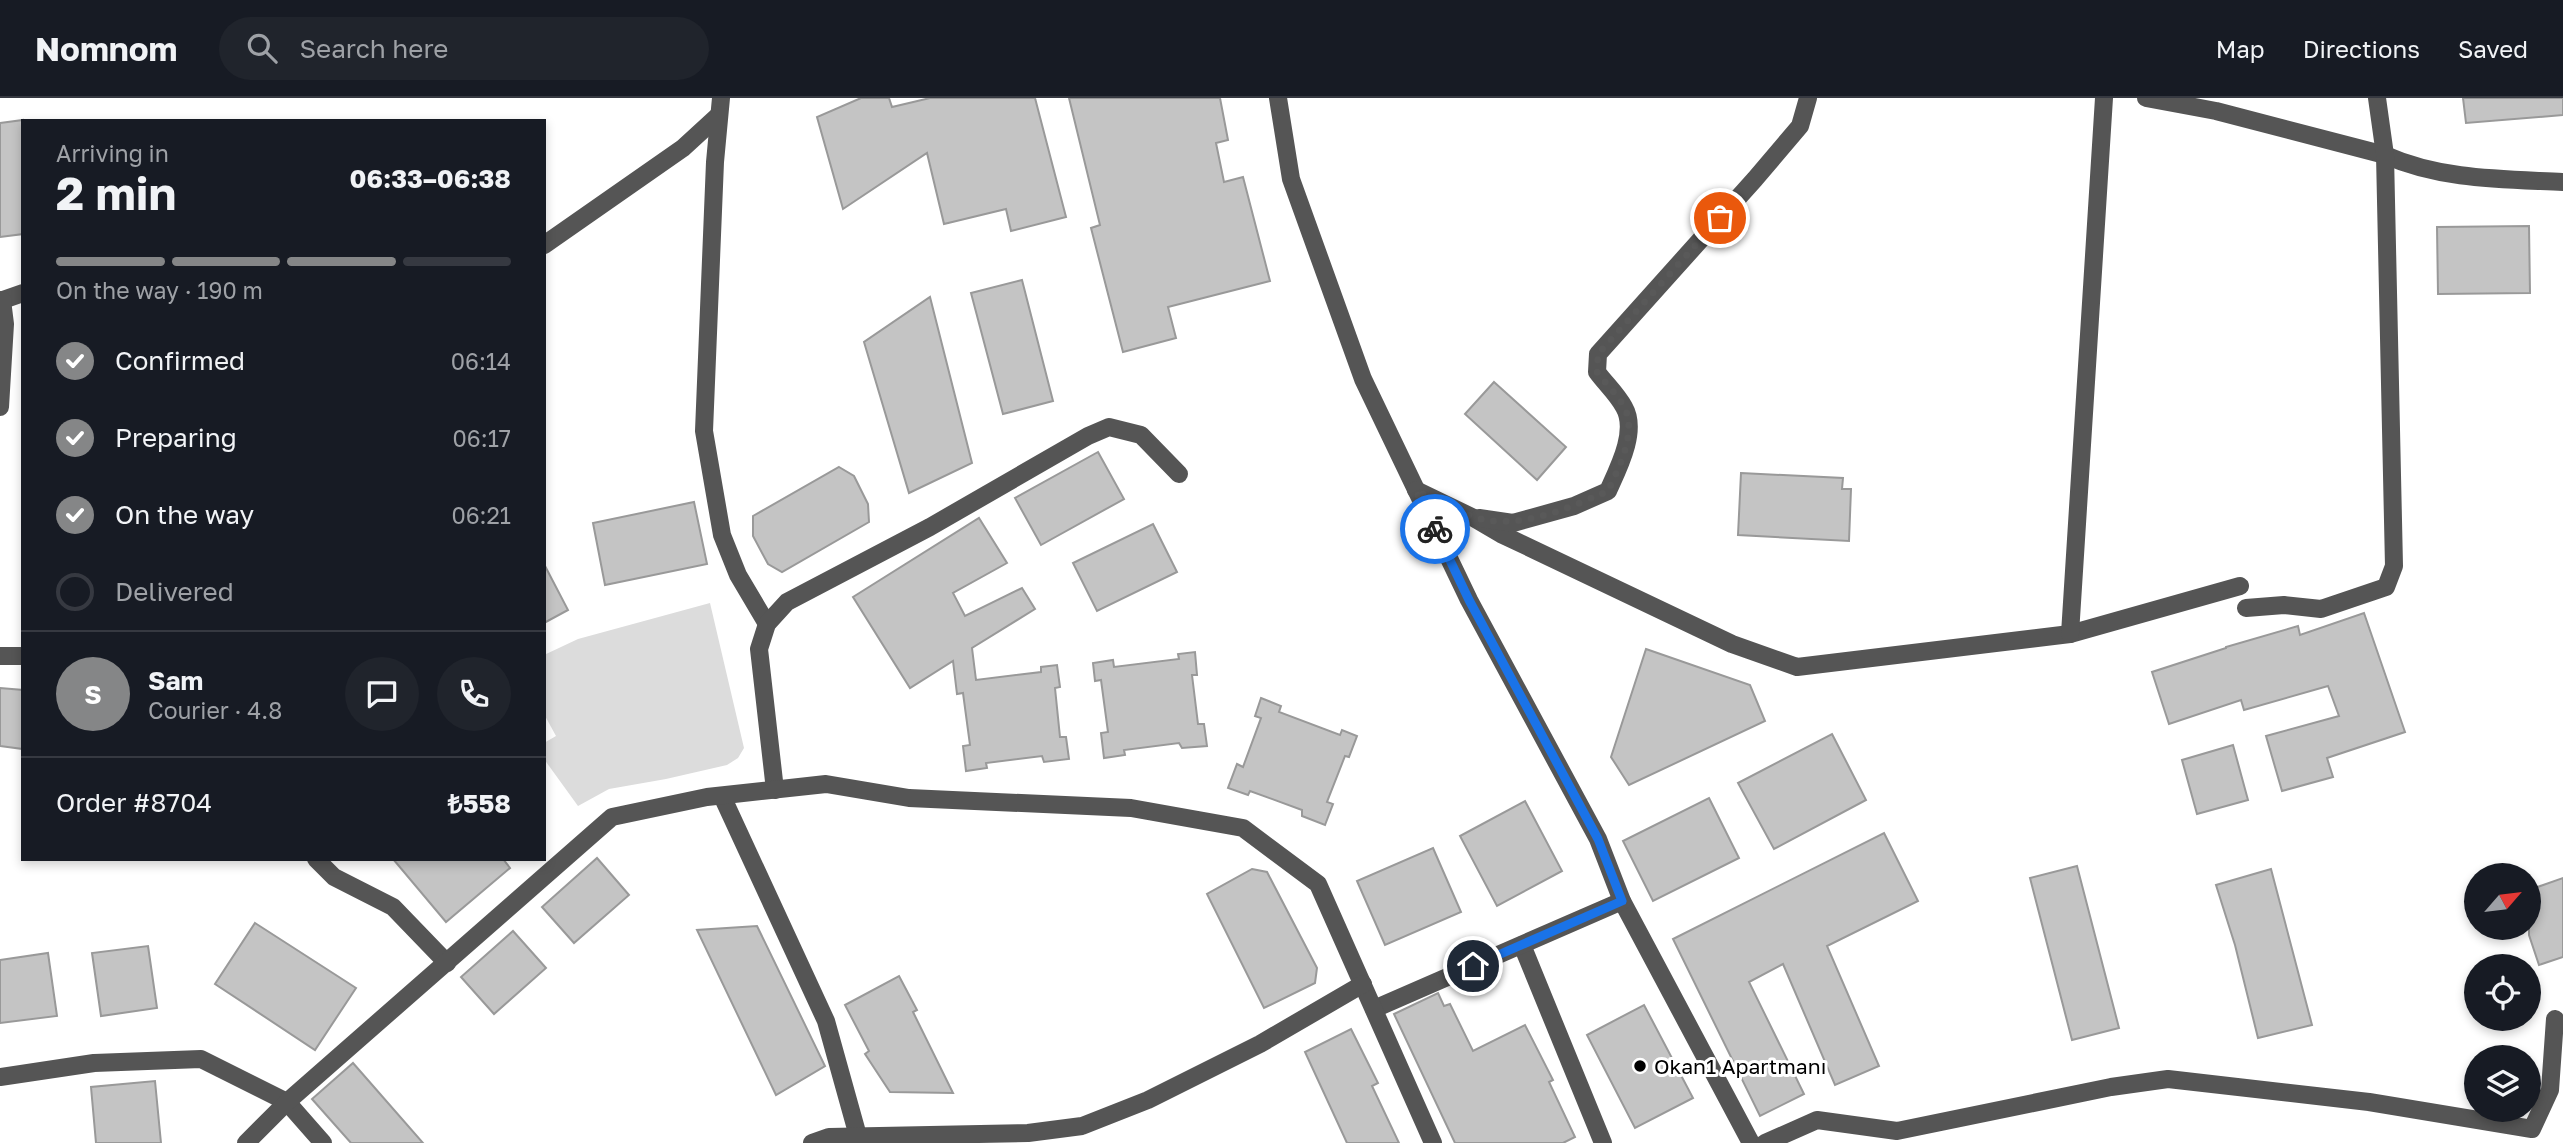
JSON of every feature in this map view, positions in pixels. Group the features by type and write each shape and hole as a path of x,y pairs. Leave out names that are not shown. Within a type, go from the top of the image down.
{"street":[{"path":"1278,98 1291,179 1363,379 1469,600 1598,839 1622,901 1751,1143"},
{"path":"1472,517 1513,523 1574,506 1608,491 1621,463 1628,432 1626,409 1597,372 1598,354 1800,126 1808,98"},
{"path":"2070,634 2104,98"},
{"path":"2146,98 2216,110 2385,155 2411,167 2469,177 2563,182"},
{"path":"2246,608 2284,605 2321,609 2386,587 2394,566 2385,155 2377,98"},
{"path":"546,244 683,148 720,106"},
{"path":"720,106 714,176 704,431 722,535 738,575 767,624"},
{"path":"0,407 5,324 1,300 21,294"},
{"path":"775,790 759,649 767,624 787,603 930,527 1088,436 1109,427 1141,435 1179,474"},
{"path":"1416,491 1732,643 1797,667 2070,634 2240,586"},
{"path":"0,656 21,656"},
{"path":"246,1143 287,1102 612,817 722,796 826,784 909,798 1131,808 1242,828 1318,884 1433,1143"},
{"path":"722,796 826,1021 858,1136"},
{"path":"318,861 334,877 393,907 447,963"},
{"path":"1374,1009 1622,901"},
{"path":"1522,945 1603,1143"},
{"path":"812,1143 829,1137 895,1139 1028,1133 1082,1126 1148,1100 1248,1050 1363,984"},
{"path":"1765,1143 1817,1120 1898,1131 2111,1087 2168,1079 2369,1102 2532,1129 2550,1090 2555,1019"},
{"path":"0,1077 94,1063 201,1059 287,1102 323,1143"}],"shaded area":[{"path":"710,603 744,748 738,758 727,765 609,789 578,806 546,762 546,742 556,736 546,718 546,654 578,639"}],"building":[{"path":"861,98 889,98 892,107 930,98 1035,98 1066,217 1011,231 1006,209 944,224 927,153 843,209 817,117"},
{"path":"1069,98 1220,98 1228,140 1216,143 1224,182 1243,177 1270,281 1168,307 1176,338 1123,352 1091,228 1100,225"},
{"path":"2463,98 2563,98 2563,115 2466,123"},
{"path":"21,120 21,234 0,237 0,123"},
{"path":"2529,226 2530,293 2438,294 2437,227"},
{"path":"1022,280 1053,401 1003,414 971,293"},
{"path":"930,297 972,463 909,493 864,342"},
{"path":"1494,382 1566,447 1537,480 1465,414"},
{"path":"1098,452 1124,499 1041,545 1015,498"},
{"path":"839,467 854,476 868,504 869,522 782,572 768,564 753,536 753,516"},
{"path":"1741,473 1843,478 1842,489 1851,489 1849,541 1738,535"},
{"path":"694,502 707,564 605,585 593,523"},
{"path":"979,518 1007,563 953,593 965,616 1022,588 1035,609 972,648 976,680 1041,672 1041,667 1057,665 1060,687 1055,688 1060,737 1066,737 1069,759 1044,762 1042,756 986,763 987,768 966,771 963,746 970,745 963,693 957,694 953,661 910,688 853,597"},
{"path":"1153,524 1177,572 1097,611 1073,563"},
{"path":"546,568 568,610 546,622"},
{"path":"2364,613 2405,732 2327,758 2333,777 2282,791 2266,736 2339,716 2328,686 2244,710 2241,700 2169,724 2152,672 2298,626 2300,635"},
{"path":"1646,649 1750,685 1765,721 1629,785 1611,757"},
{"path":"1195,652 1197,675 1192,675 1198,724 1204,724 1207,746 1182,748 1179,743 1124,750 1125,755 1104,758 1101,733 1108,732 1101,680 1095,681 1093,663 1113,660 1114,667 1179,659 1178,654"},
{"path":"0,688 21,690 21,749 0,746"},
{"path":"1261,698 1281,706 1279,712 1340,735 1342,730 1357,736 1349,757 1345,756 1327,802 1333,804 1325,825 1302,816 1302,810 1250,791 1248,795 1228,788 1237,764 1243,767 1261,718 1255,716"},
{"path":"1832,734 1866,800 1774,849 1738,783"},
{"path":"2233,745 2248,800 2197,814 2182,760"},
{"path":"1709,798 1739,858 1653,901 1623,841"},
{"path":"1525,801 1562,871 1497,906 1460,836"},
{"path":"1884,833 1918,901 1827,946 1879,1066 1835,1085 1783,964 1749,982 1804,1094 1760,1116 1673,939"},
{"path":"1433,848 1461,912 1385,945 1357,881"},
{"path":"597,858 629,895 574,943 542,907"},
{"path":"395,861 505,861 510,868 446,922"},
{"path":"2077,866 2119,1028 2072,1040 2030,878"},
{"path":"1252,869 1267,872 1317,968 1315,983 1264,1008 1207,894"},
{"path":"2271,869 2312,1025 2258,1038 2235,945 2216,885"},
{"path":"2563,878 2563,957 2541,964 2541,954 2535,954 2531,940 2541,940 2541,886"},
{"path":"255,923 356,988 315,1050 215,984"},
{"path":"757,926 825,1066 776,1095 697,930"},
{"path":"513,931 546,968 494,1014 461,977"},
{"path":"148,946 157,1008 101,1016 92,953"},
{"path":"48,953 57,1016 0,1023 0,960"},
{"path":"899,976 917,1010 913,1012 953,1093 890,1092 865,1054 869,1051 845,1005"},
{"path":"1438,993 1444,1006 1450,1004 1473,1051 1525,1025 1553,1080 1549,1082 1575,1137 1563,1143 1455,1143 1394,1014"},
{"name":"Okan1 Apartmanı","path":"1644,1005 1693,1098 1635,1128 1587,1035"},
{"path":"1351,1029 1378,1083 1372,1086 1399,1143 1347,1143 1305,1052"},
{"path":"353,1063 423,1143 351,1143 312,1099"},
{"path":"155,1081 161,1143 96,1143 91,1087"}],"way so far":[{"path":"1435,529 1416,491 1472,517 1513,523 1574,506 1608,491 1621,463 1628,432 1626,409 1597,372 1598,354 1720,218"}],"place":[{"name":"Okan1 Apartmanı","path":"1640,1066"}],"route":[{"path":"1435,529 1469,600 1598,839 1622,901 1473,966"}]}
